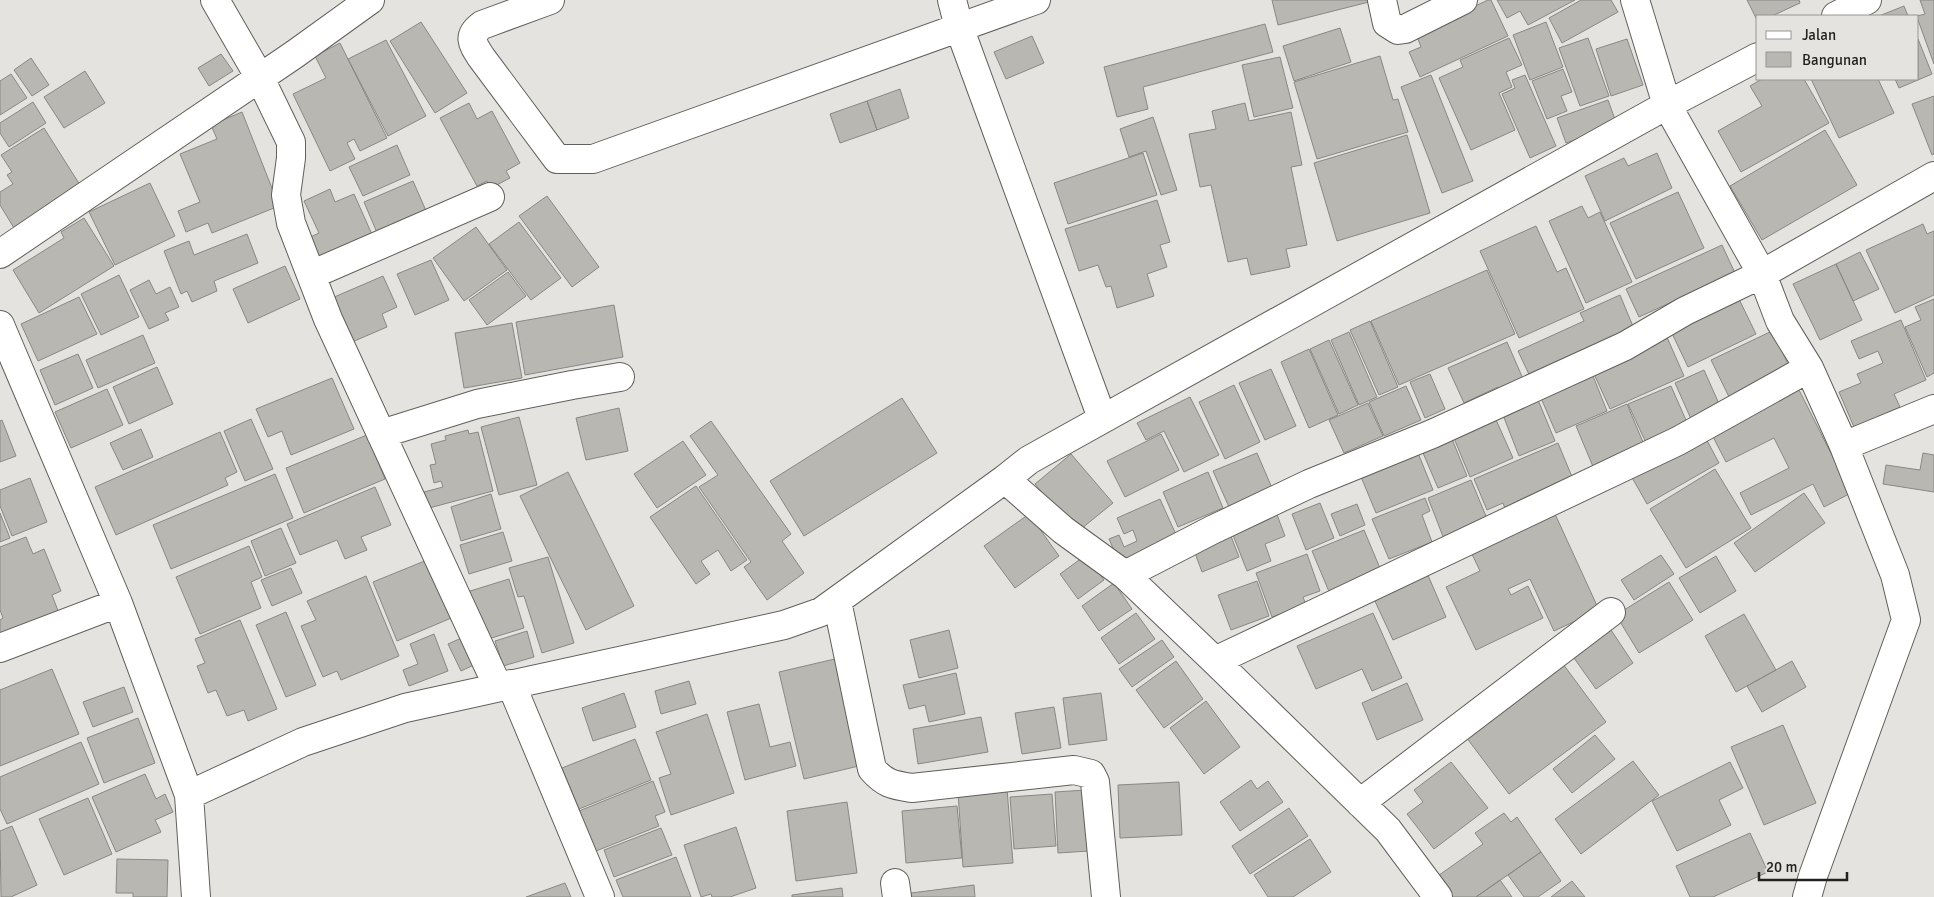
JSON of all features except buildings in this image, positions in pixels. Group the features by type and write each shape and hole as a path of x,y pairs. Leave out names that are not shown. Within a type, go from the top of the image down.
{"street":[{"path":"215,0 260,78 291,142 291,158 286,195 291,223 328,319 381,434 504,685 600,897"},
{"path":"0,254 260,78 370,0"},
{"path":"550,0 482,25 472,36 472,41 481,57 557,159 568,160 593,159 1036,0"},
{"path":"952,0 959,27 1102,418"},
{"path":"1382,0 1387,23 1398,30 1405,29 1463,0"},
{"path":"1635,0 1667,104 1762,274 1780,320 1808,368 1844,446 1895,575 1906,620 1807,897"},
{"path":"1838,15 1867,0"},
{"path":"189,795 303,742 405,708 784,625 821,612 1029,460 1667,104 1756,58"},
{"path":"1125,575 1212,530 1310,484 1432,434 1625,346 1686,311 1762,274 1934,176"},
{"path":"311,275 490,197"},
{"path":"0,325 118,603 189,795 196,897"},
{"path":"1215,660 1678,441 1808,368"},
{"path":"381,434 477,404 620,377"},
{"path":"1844,446 1934,409"},
{"path":"1005,479 1063,530 1125,575 1215,660 1388,830 1438,897"},
{"path":"837,600 872,769 880,779 892,785 912,788 1074,770 1091,774 1095,782 1106,897"},
{"path":"0,648 118,603"},
{"path":"1360,803 1611,612"}]}
